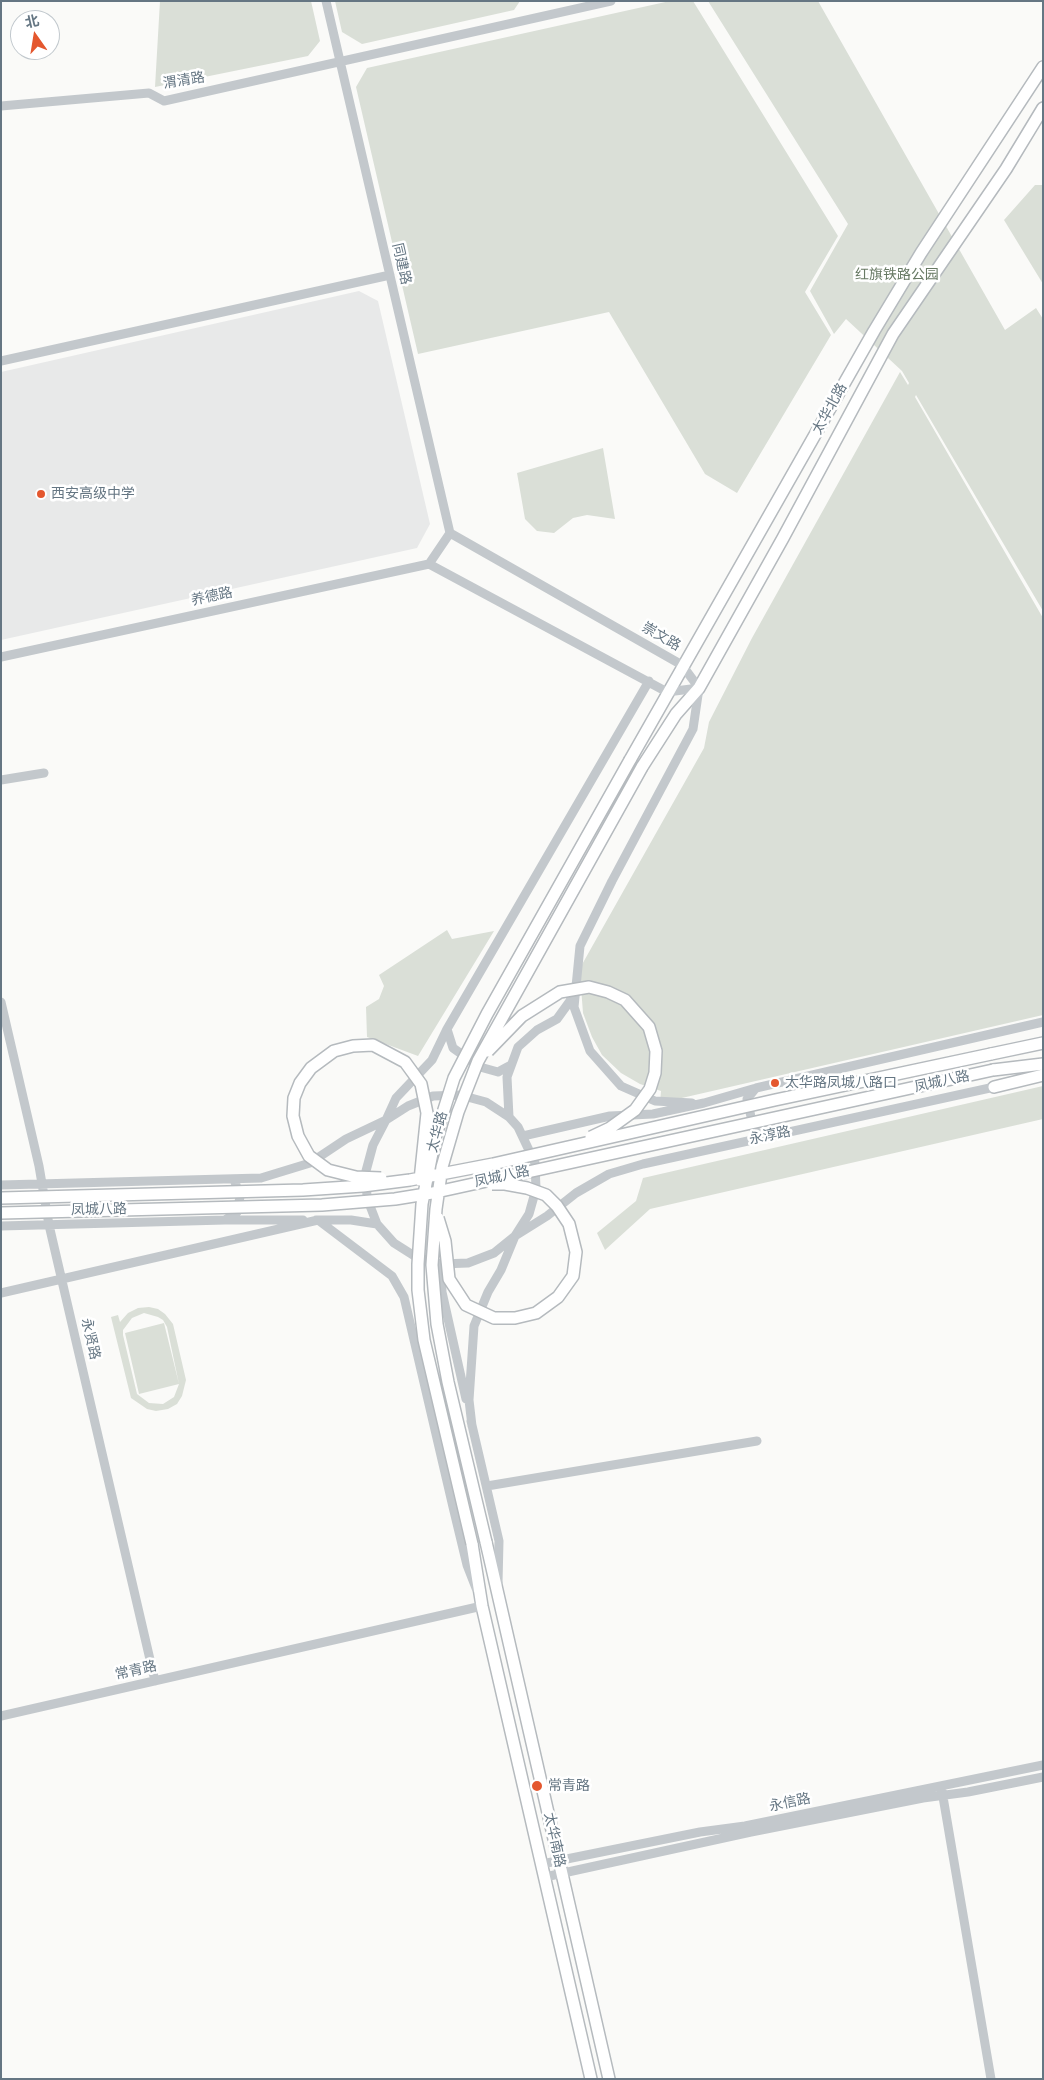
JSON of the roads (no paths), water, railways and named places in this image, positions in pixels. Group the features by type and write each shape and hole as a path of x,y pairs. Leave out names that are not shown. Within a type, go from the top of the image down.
{"main road":[{"name":"太华北路","path":"630,760 682,665 762,531 874,331 921,253 1043,67"},
{"name":"太华北路","path":"642,767 676,714 699,688 783,538 893,334 1006,169 1043,108"},
{"name":"太华路","path":"472,1544 424,1340 418,1290 422,1204 435,1138 454,1078 487,1014 630,760"},
{"name":"太华路","path":"486,1542 448,1382 437,1324 432,1265 436,1209 442,1167 458,1112 478,1061 642,767"},
{"path":"478,1061 522,1016 560,992 589,987 608,992 625,1000 649,1027 656,1051 655,1073 650,1089 635,1110 610,1128 565,1148"},
{"name":"凤城八路","path":"1,1198 303,1190 410,1180 565,1148 1043,1042"},
{"path":"410,1180 356,1177 328,1170 309,1156 298,1136 293,1116 294,1098 300,1083 311,1068 334,1051 353,1046 373,1045 405,1062 421,1084 427,1113 416,1207 420,1231"},
{"name":"凤城八路","path":"1,1213 322,1205 395,1199 468,1185 993,1070 1043,1064"},
{"path":"994,1086 1043,1077"},
{"path":"436,1209 445,1241 449,1279 466,1305 494,1318 515,1318 536,1313 558,1297 573,1276 576,1252 569,1224 557,1206 546,1195 527,1188 506,1184 468,1185"},
{"name":"太华南路","path":"486,1542 498,1603 609,2079"},
{"name":"太华南路","path":"472,1544 482,1606 591,2079"}],"street":[{"name":"同建路","path":"326,1 450,533"},
{"name":"渭清路","path":"1,106 148,93 164,101 612,1"},
{"path":"1,361 390,275"},
{"path":"450,533 429,564 667,692 699,688 693,730 612,880 580,946 574,1007 590,1050 621,1086 655,1101 704,1103"},
{"name":"崇文路","path":"450,533 682,665 699,688"},
{"name":"养德路","path":"1,657 429,564"},
{"path":"515,1236 494,1253 468,1263 441,1264 416,1257 394,1244 378,1224 367,1198 366,1172 373,1145 396,1098 432,1060 446,1029 649,681"},
{"path":"1,780 44,773"},
{"path":"509,1117 507,1077 518,1047 537,1030 557,1020 570,1001 577,974"},
{"name":"永贤路","path":"1,1002 39,1166 49,1225 155,1681"},
{"path":"523,1136 610,1116 653,1114 704,1103 756,1088 1043,1022"},
{"path":"446,1029 453,1048 480,1067 498,1072 511,1065"},
{"name":"永淳路","path":"515,1236 547,1216 576,1193 609,1174 643,1164 994,1086"},
{"path":"756,1088 747,1099 754,1130 764,1137"},
{"path":"386,1120 408,1106 434,1096 460,1095 486,1102 509,1117 518,1127 535,1163 536,1189 529,1214 515,1236 474,1326 469,1400 472,1426"},
{"name":"凤城八路","path":"1,1185 261,1178 310,1163 346,1139 386,1120"},
{"path":"225,1220 237,1212 240,1197 234,1179"},
{"name":"凤城八路","path":"1,1226 225,1220 352,1220 378,1224"},
{"path":"1,1293 318,1220 392,1276 404,1297 453,1507 468,1565 482,1606"},
{"path":"441,1264 442,1292 498,1541 498,1603"},
{"path":"487,1486 757,1442"},
{"name":"常青路","path":"1,1716 482,1606"},
{"name":"永信路","path":"542,1864 700,1832 745,1826 1043,1764"},
{"name":"永信路","path":"545,1877 750,1832 1043,1777"},
{"path":"941,1786 991,2079"}],"place":[{"name":"西安高级中学","path":"41,494"},
{"name":"太华路凤城八路口","path":"775,1083"},
{"name":"常青路","path":"537,1786"}],"park label":[{"name":"红旗铁路公园","path":"897,275"}]}
